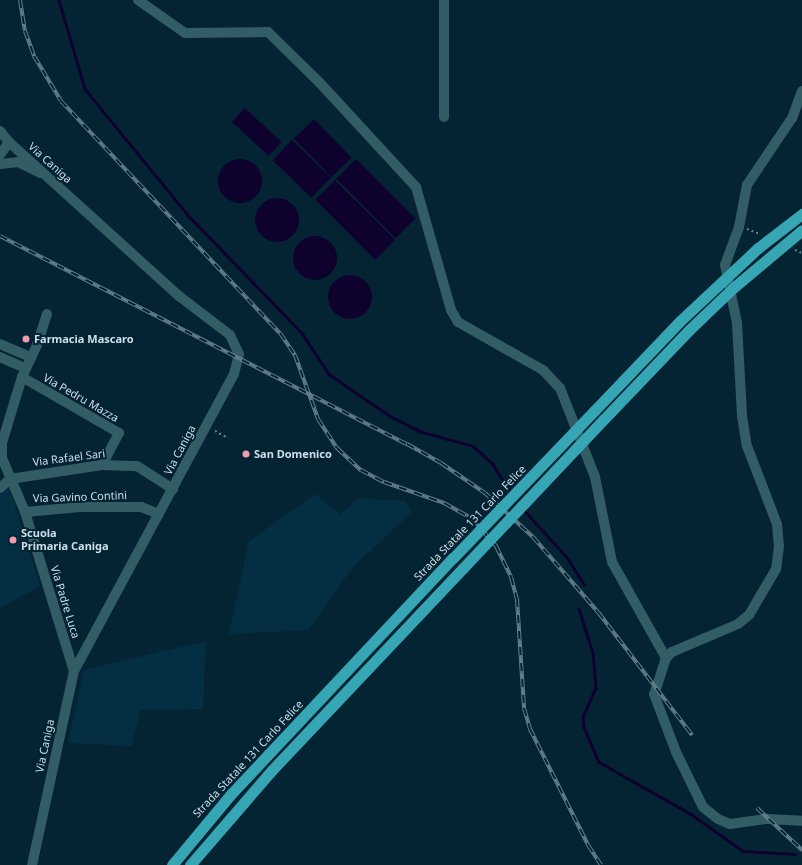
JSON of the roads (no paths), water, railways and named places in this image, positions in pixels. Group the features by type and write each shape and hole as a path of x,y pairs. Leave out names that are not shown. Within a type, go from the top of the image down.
{"highway":[{"name":"Strada Statale 131 Carlo Felice","path":"172,865 231,794 453,558 680,321 753,252 802,214"},
{"path":"190,865 242,803 305,735 689,330 738,283 802,230"}],"street":[{"path":"138,0 185,33 268,32 320,83 416,187 451,310 458,322 543,370 560,388 595,477 612,562 666,658"},
{"path":"444,0 444,117"},
{"path":"802,91 792,118 748,185 739,227 725,265 738,323 742,416 747,446 777,524 779,546 776,569 749,615 738,624 672,652 666,658 654,694 676,752 703,807 718,819 730,824 768,819 802,821"},
{"name":"Via Caniga","path":"0,131 4,144 46,175 179,296 230,335 239,359 234,374 74,671 32,865"},
{"path":"0,155 4,144"},
{"path":"0,164 18,162 46,175"},
{"name":"Via Padre Luca","path":"47,314 37,346 23,373 2,444 2,458 25,512 74,671"},
{"path":"0,344 31,357"},
{"path":"0,357 23,373"},
{"name":"Via Pedru Mazza","path":"23,373 118,433 102,465"},
{"name":"Via Rafael Sari","path":"10,479 102,465 137,466 173,489"},
{"path":"0,488 10,479"},
{"name":"Via Gavino Contini","path":"25,512 80,507 141,507 159,514"}],"waterway":[{"path":"59,0 85,89 189,216 302,333 329,374 390,416 419,431 473,446 492,463 511,492"},
{"path":"523,509 567,557 584,584"},
{"path":"579,609 593,653 596,688 583,717 584,727 599,762 691,814 743,851 795,854"}],"railway":[{"path":"20,0 25,31 34,56 61,101 280,333 295,355 318,419 337,448 361,470 384,482 444,503 471,518 496,546 511,577 517,599 524,708 530,729 588,845 601,865"},
{"path":"0,236 407,444 441,463 485,493 533,537 598,612 692,735"},
{"path":"757,808 802,850"}],"place":[{"name":"Farmacia Mascaro","path":"26,339"},
{"name":"San Domenico","path":"246,454"},
{"name":"Scuola Primaria Caniga","path":"13,540"}]}
